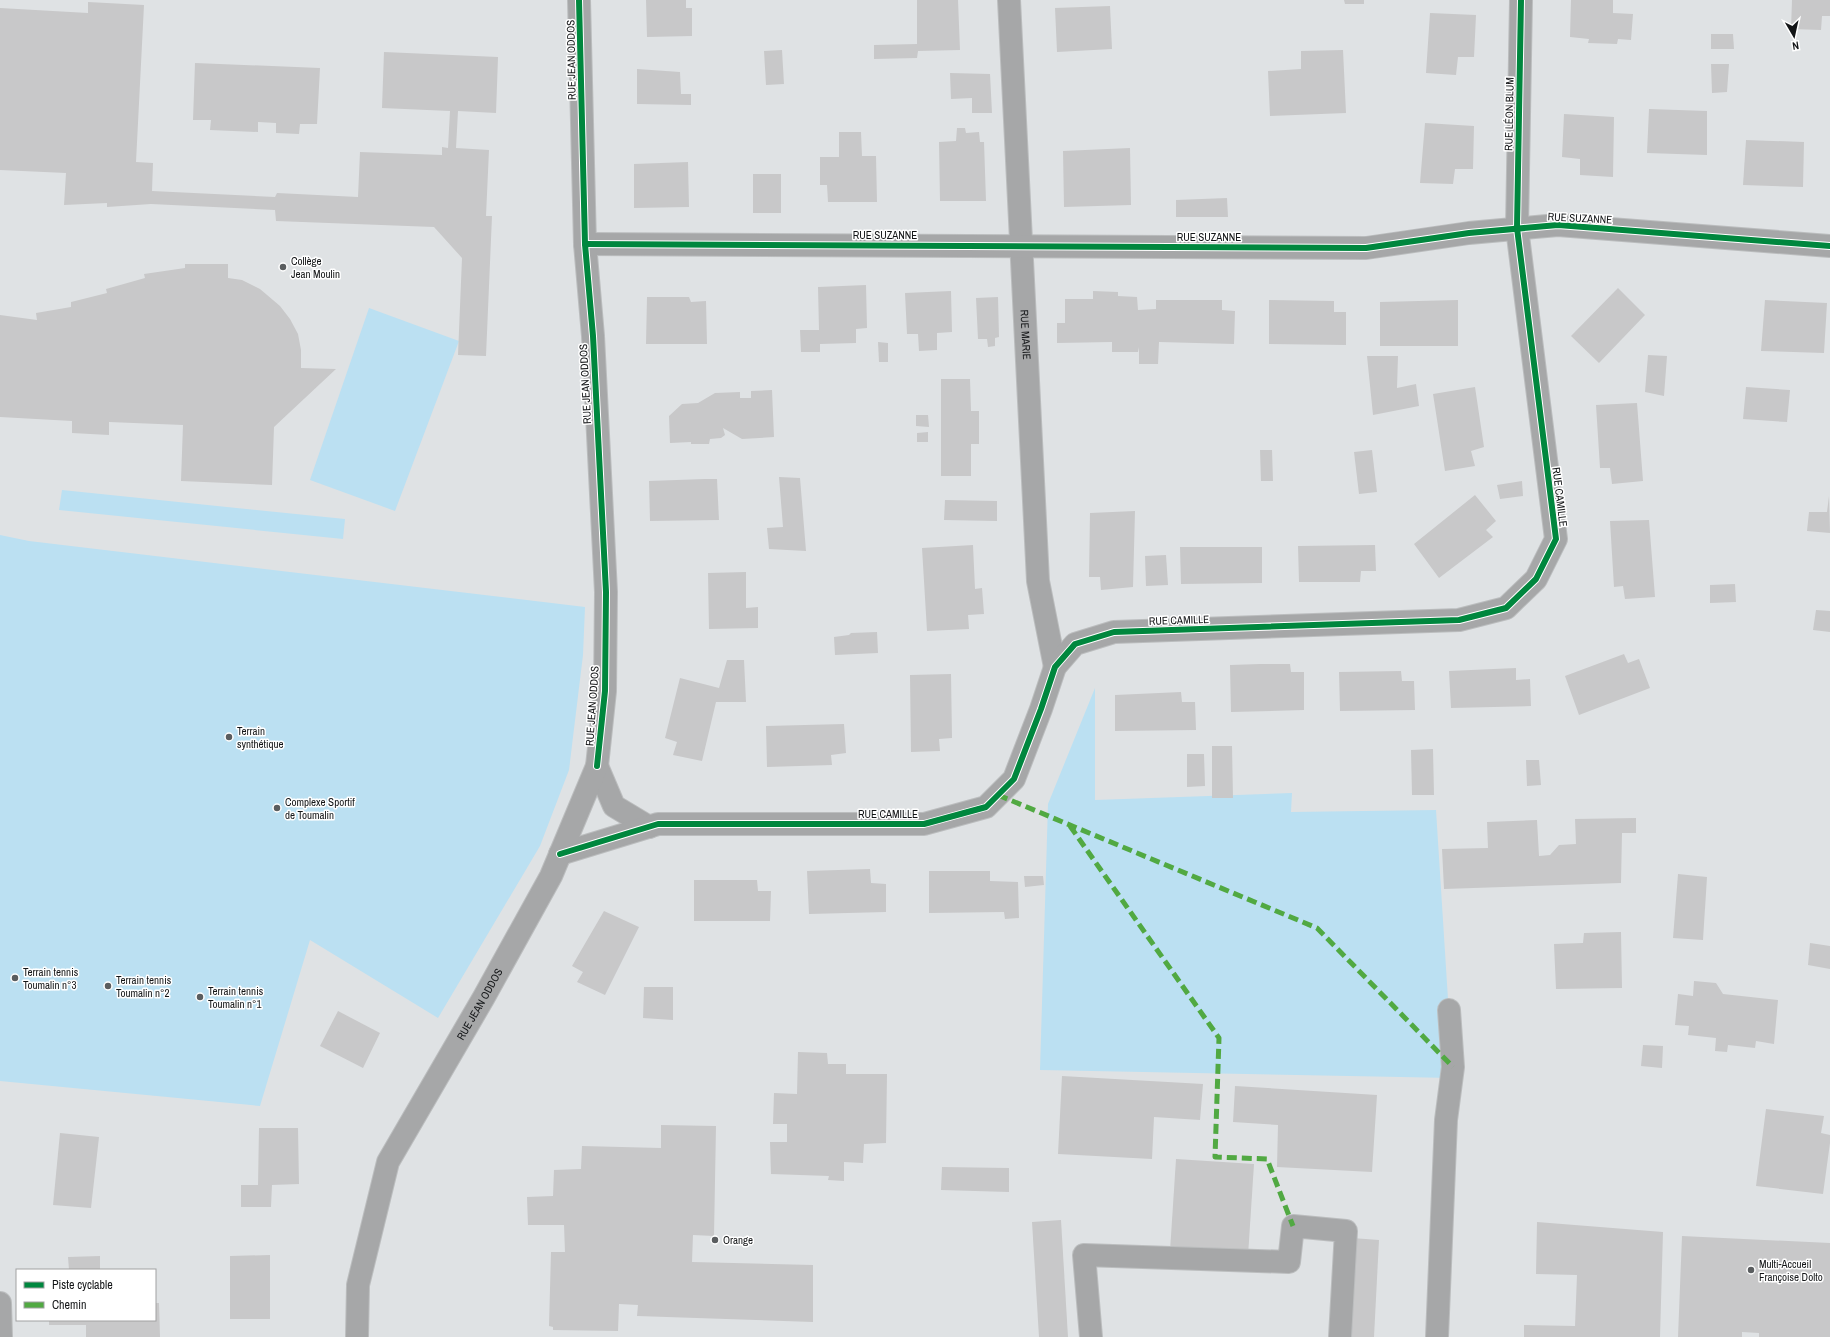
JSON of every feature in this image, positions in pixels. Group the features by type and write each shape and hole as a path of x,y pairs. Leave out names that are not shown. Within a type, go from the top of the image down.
{"street":[{"name":"RUE JEAN ODDOS","path":"357,1337 358,1285 388,1162 484,997 551,876 597,766 605,691 606,592 593,336 585,244 579,0"},
{"name":"RUE MARIE","path":"1008,0 1022,246 1038,581 1055,667"},
{"name":"RUE LÉON BLUM","path":"1517,228 1521,0"},
{"name":"RUE SUZANNE","path":"585,244 1366,248 1469,233 1558,225 1830,246"},
{"name":"RUE CAMILLE","path":"560,854 658,824 924,824 986,807 1014,779 1041,709 1055,667 1075,644 1114,632 1459,620 1506,608 1536,579 1556,539 1517,228"},
{"path":"597,766 614,806 649,827"},
{"path":"1436,1337 1446,1120 1453,1067 1449,1010"},
{"path":"1091,1337 1084,1255 1289,1262 1293,1226 1346,1231 1340,1337"},
{"path":"0,1303 1,1337"}],"shaded area":[{"path":"369,308 459,341 395,511 310,480"},
{"path":"62,490 345,519 343,539 59,510"},
{"name":"Complexe Sportif de Toumalin","path":"0,535 29,541 585,607 583,655 569,770 540,846 438,1018 310,940 260,1106 0,1081"},
{"path":"1095,688 1095,800 1292,793 1291,812 1436,810 1453,1078 1040,1070 1048,804"}],"building":[{"path":"646,0 686,0 686,8 692,8 692,36 647,37"},
{"path":"917,0 958,0 960,50 918,51 917,58 874,59 874,45 917,44"},
{"path":"1344,0 1364,0 1364,4 1345,4"},
{"path":"1571,0 1613,0 1613,13 1633,14 1631,40 1618,39 1617,44 1588,43 1589,39 1570,37"},
{"path":"1792,0 1830,0 1830,16 1822,16 1821,30 1791,29"},
{"path":"88,2 144,5 136,162 153,163 152,191 275,197 277,193 358,197 360,152 442,155 442,147 448,148 450,111 382,108 384,52 498,57 496,113 458,111 456,148 489,150 486,216 492,216 486,356 458,355 462,258 434,227 276,221 275,210 151,204 107,207 107,203 64,205 66,173 0,170 0,8 88,13"},
{"path":"1110,6 1112,49 1057,52 1055,8"},
{"path":"1430,13 1476,15 1474,57 1458,57 1456,75 1426,73"},
{"path":"1711,34 1733,34 1734,49 1711,49"},
{"path":"782,50 784,84 766,85 764,51"},
{"path":"1343,50 1346,113 1270,116 1268,71 1301,69 1301,51"},
{"path":"195,63 320,68 317,124 300,124 299,134 276,133 276,123 258,122 258,132 210,130 211,120 193,120"},
{"path":"1711,64 1729,64 1727,92 1712,93"},
{"path":"637,69 680,72 681,94 691,94 691,105 637,104"},
{"path":"950,73 990,74 992,113 972,113 972,98 951,99"},
{"path":"1649,109 1707,111 1707,155 1647,153"},
{"path":"1564,114 1614,117 1613,177 1580,175 1580,159 1562,157"},
{"path":"1425,123 1474,126 1473,169 1455,169 1453,184 1420,183"},
{"path":"957,128 965,128 966,133 979,132 980,142 984,142 986,201 940,201 939,142 956,141"},
{"path":"839,132 861,132 862,156 876,156 877,202 828,202 827,185 820,185 820,157 839,157"},
{"path":"1746,140 1804,142 1803,187 1743,185"},
{"path":"1130,148 1131,205 1064,207 1063,151"},
{"path":"688,162 689,207 634,208 634,164"},
{"path":"753,174 781,174 781,213 753,213"},
{"path":"1227,198 1228,217 1176,217 1176,200"},
{"path":"185,264 228,264 228,278 242,280 260,289 280,306 290,319 298,334 301,350 301,368 336,369 274,427 272,485 181,481 183,425 109,422 109,435 72,433 72,421 0,417 0,315 37,320 36,313 71,307 71,302 107,293 106,289 145,278 144,274 185,268"},
{"path":"866,285 867,328 856,329 856,343 820,344 820,352 801,352 800,330 819,330 818,287"},
{"path":"1618,288 1645,315 1599,363 1571,336"},
{"path":"951,291 952,332 937,333 937,350 919,351 918,334 907,334 905,293"},
{"path":"1093,291 1118,292 1118,296 1137,297 1138,310 1156,309 1156,300 1222,300 1222,310 1235,311 1234,344 1159,342 1158,364 1139,364 1139,347 1138,352 1112,352 1112,342 1057,343 1057,323 1065,323 1065,299 1093,299"},
{"path":"647,297 689,297 691,302 706,301 707,344 646,344"},
{"path":"998,297 999,337 995,338 995,346 988,347 987,339 978,339 976,298"},
{"path":"1269,300 1334,301 1334,312 1346,312 1346,345 1269,344"},
{"path":"1458,300 1458,346 1380,346 1380,302"},
{"path":"1765,300 1827,303 1824,353 1761,351"},
{"path":"878,342 888,343 888,362 879,362"},
{"path":"1648,355 1667,356 1664,396 1645,392"},
{"path":"1367,356 1398,356 1397,388 1416,384 1419,406 1373,415"},
{"path":"941,379 970,379 971,411 979,411 979,444 971,444 971,476 941,476"},
{"path":"1475,387 1484,447 1471,451 1475,466 1445,471 1433,394"},
{"path":"1746,387 1790,390 1787,422 1743,419"},
{"path":"772,390 774,437 742,439 723,428 725,435 721,438 710,439 709,444 691,444 691,442 670,443 669,416 682,404 698,403 715,393 740,392 740,398 751,398 751,391"},
{"path":"1637,403 1643,481 1612,484 1610,468 1600,468 1596,405"},
{"path":"916,415 928,415 929,427 916,426"},
{"path":"928,432 928,442 917,442 917,433"},
{"path":"1260,450 1272,450 1273,481 1261,481"},
{"path":"1372,450 1377,492 1359,494 1354,452"},
{"path":"779,477 800,478 806,551 769,549 767,528 783,527"},
{"path":"717,479 719,520 650,521 649,481"},
{"path":"1522,481 1523,496 1500,499 1497,485"},
{"path":"1475,495 1496,521 1486,530 1493,537 1439,578 1414,544"},
{"path":"1829,496 1830,533 1807,531 1809,512 1827,512"},
{"path":"945,500 997,501 997,521 944,520"},
{"path":"1135,511 1133,587 1101,590 1100,577 1089,577 1090,513"},
{"path":"1649,520 1655,597 1625,599 1623,586 1614,587 1610,521"},
{"path":"973,545 975,589 982,588 984,614 968,615 969,629 927,631 922,548"},
{"path":"1375,545 1376,571 1361,571 1360,582 1299,582 1298,546"},
{"path":"1180,547 1262,547 1262,583 1181,584"},
{"path":"1166,555 1168,585 1146,586 1145,556"},
{"path":"746,572 746,608 758,607 758,628 709,629 708,573"},
{"path":"1735,584 1736,602 1710,603 1710,585"},
{"path":"1816,610 1830,611 1830,632 1813,630"},
{"path":"877,632 878,653 835,655 834,637 849,635 851,633"},
{"path":"1624,654 1628,663 1639,659 1650,688 1579,715 1565,676"},
{"path":"727,660 744,660 746,702 716,702 702,761 673,755 677,742 665,738 680,678 719,688"},
{"path":"1290,664 1291,672 1304,672 1304,710 1231,712 1230,665"},
{"path":"1516,668 1516,680 1530,679 1531,706 1451,708 1449,671"},
{"path":"1401,671 1402,681 1414,681 1415,710 1340,711 1339,672"},
{"path":"951,674 952,738 939,739 940,751 911,752 910,675"},
{"path":"1181,692 1182,702 1195,702 1196,730 1115,731 1115,695"},
{"path":"844,724 846,753 831,755 832,765 767,767 766,726"},
{"path":"1212,746 1232,746 1233,798 1212,798"},
{"path":"1433,749 1434,795 1412,795 1411,750"},
{"path":"1187,754 1204,754 1205,786 1187,787"},
{"path":"1526,760 1539,760 1541,785 1527,786"},
{"path":"1636,818 1636,833 1622,833 1621,883 1444,889 1442,849 1488,848 1487,822 1537,820 1539,856 1550,855 1559,845 1576,844 1575,819"},
{"path":"870,869 871,883 886,884 886,912 809,914 807,871"},
{"path":"929,871 990,871 990,881 1018,882 1019,918 1005,919 1004,912 929,913"},
{"path":"1678,874 1707,877 1703,940 1673,938"},
{"path":"1024,876 1043,876 1044,885 1025,887"},
{"path":"694,880 757,880 758,891 771,891 770,921 694,921"},
{"path":"604,911 639,927 605,995 577,982 583,972 572,966"},
{"path":"1621,932 1622,988 1556,989 1554,944 1583,943 1584,933"},
{"path":"1810,943 1830,946 1830,969 1808,965"},
{"path":"1694,981 1716,983 1723,994 1778,1000 1774,1044 1756,1041 1755,1048 1728,1045 1727,1052 1715,1051 1716,1038 1688,1035 1689,1026 1675,1025 1678,994 1693,996"},
{"path":"644,987 673,987 673,1020 643,1018"},
{"path":"338,1011 380,1033 363,1068 320,1046"},
{"path":"1643,1045 1663,1046 1662,1068 1641,1066"},
{"path":"798,1052 827,1053 828,1064 846,1064 846,1074 887,1074 886,1143 864,1144 863,1163 844,1162 844,1181 828,1180 829,1176 771,1174 770,1142 787,1142 787,1124 773,1124 774,1093 797,1094"},
{"path":"1062,1076 1203,1084 1200,1120 1154,1117 1152,1159 1058,1154"},
{"path":"1235,1086 1377,1095 1372,1172 1277,1167 1278,1125 1233,1122"},
{"path":"1766,1109 1824,1116 1821,1133 1830,1135 1830,1143 1823,1194 1756,1186"},
{"path":"661,1125 716,1126 714,1236 693,1235 692,1262 813,1265 813,1322 637,1316 638,1305 619,1304 618,1331 553,1330 553,1327 549,1326 551,1252 565,1252 564,1225 528,1225 527,1197 553,1196 554,1170 581,1169 582,1146 661,1148"},
{"path":"259,1128 298,1128 299,1184 272,1185 271,1207 241,1207 241,1185 258,1185"},
{"path":"60,1133 99,1137 91,1208 53,1205"},
{"path":"1176,1159 1254,1164 1248,1256 1170,1251"},
{"path":"942,1167 1009,1168 1009,1192 941,1190"},
{"path":"1061,1220 1068,1337 1039,1337 1032,1222"},
{"path":"1537,1222 1663,1232 1660,1337 1524,1337 1524,1325 1575,1326 1577,1275 1536,1274"},
{"name":"Multi-Accueil Françoise Dolto","path":"1682,1236 1830,1243 1830,1337 1759,1337 1759,1333 1742,1332 1742,1337 1678,1337"},
{"path":"1352,1238 1379,1240 1374,1337 1346,1337"},
{"path":"270,1255 270,1319 230,1319 230,1256"},
{"path":"100,1256 100,1269 69,1269 68,1257"},
{"path":"156,1303 159,1303 160,1337 86,1337 86,1325 49,1325 49,1321 156,1321"}],"marked path":[{"path":"998,795 1317,928 1453,1067"},
{"path":"1070,826 1219,1038 1215,1157 1267,1159 1293,1226"}],"cycle path":[{"path":"579,0 585,244 593,336 606,592 605,691 597,766"},
{"path":"560,854 658,824 924,824 986,807 1014,779 1041,709 1055,667 1075,644 1114,632 1459,620 1506,608 1536,579 1556,539 1517,228 1521,0"},
{"path":"585,244 1366,248 1469,233 1558,225 1830,246"}],"place":[{"name":"Collège Jean Moulin","path":"283,267"},
{"name":"Terrain synthétique","path":"229,737"},
{"name":"Complexe Sportif de Toumalin","path":"277,808"},
{"name":"Terrain tennis Toumalin n°3","path":"15,978"},
{"name":"Terrain tennis Toumalin n°2","path":"108,986"},
{"name":"Terrain tennis Toumalin n°1","path":"200,997"},
{"name":"Orange","path":"715,1240"},
{"name":"Multi-Accueil Françoise Dolto","path":"1751,1270"}]}
